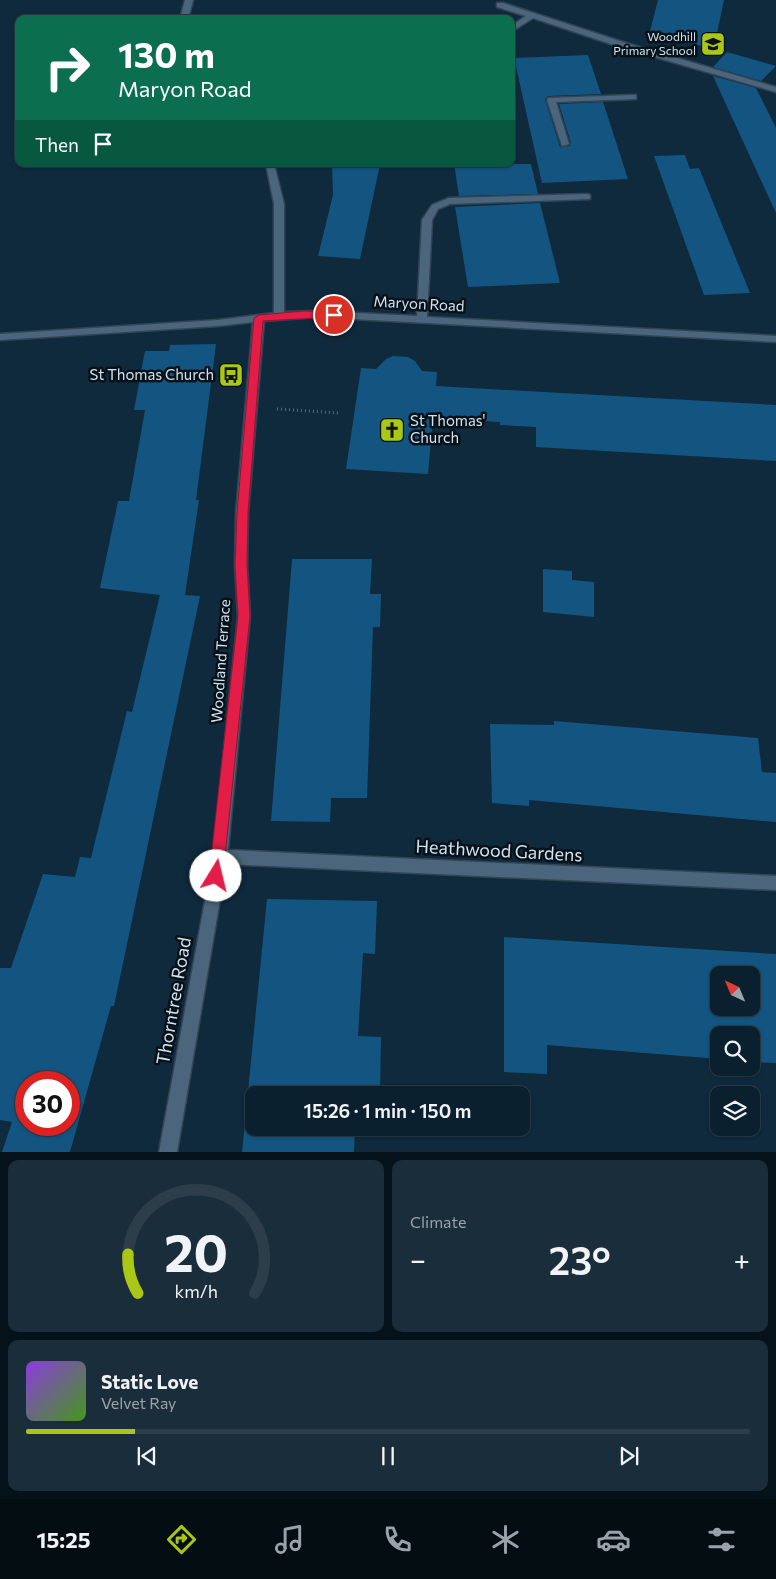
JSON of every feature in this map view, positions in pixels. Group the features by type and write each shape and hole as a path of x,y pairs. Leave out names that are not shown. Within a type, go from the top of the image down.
{"street":[{"path":"185,15 189,0"},
{"path":"503,2 532,16 776,90"},
{"path":"515,27 532,16"},
{"path":"616,52 623,45"},
{"path":"564,144 552,100 633,97"},
{"path":"271,167 279,204 280,316"},
{"path":"422,320 427,220 430,211 437,204 449,201 587,197"},
{"name":"Maryon Road","path":"0,337 218,323 316,314 776,338"},
{"name":"Woodland Terrace","path":"220,857 244,616 241,565 242,513 259,318"},
{"name":"Heathwood Gardens","path":"220,857 776,883"},
{"name":"Thorntree Road","path":"168,1152 220,857"}],"path":[{"path":"273,408 339,413"}],"building":[{"path":"658,0 724,0 714,47 648,39"},
{"path":"727,52 776,66 761,81 713,67"},
{"path":"588,55 601,94 548,96 545,99 560,147 570,146 571,143 559,104 603,102 628,179 542,183 515,58"},
{"path":"713,76 756,88 776,128 776,213"},
{"path":"685,155 690,169 699,168 750,293 704,295 654,156"},
{"path":"515,164 531,164 538,194 459,196 454,167 515,167"},
{"path":"332,167 379,167 360,259 318,256 333,195"},
{"path":"540,203 560,283 468,287 455,207"},
{"path":"216,344 196,500 199,500 185,595 200,596 114,1006 111,1006 80,1116 80,1071 15,1071 15,1136 74,1136 70,1152 2,1152 12,1122 0,1120 0,968 11,968 43,874 75,877 80,857 91,858 127,711 132,712 160,595 100,588 118,501 129,501 145,410 134,410 145,351 169,351 170,345"},
{"path":"393,356 408,357 415,361 422,371 437,372 436,386 776,405 776,461 536,447 536,427 500,425 500,422 433,418 428,474 346,469 361,368 376,369 386,359"},
{"path":"292,559 372,559 370,594 381,594 380,627 373,627 367,798 331,798 330,822 271,821"},
{"path":"543,569 572,571 572,580 594,582 594,617 543,612"},
{"path":"554,721 758,738 762,772 776,773 776,822 529,800 529,806 492,803 490,724 554,725"},
{"path":"267,899 377,901 375,954 363,953 358,1036 381,1037 380,1086 249,1086"},
{"path":"504,937 776,954 776,1063 760,1062 760,1026 710,1026 710,1058 547,1045 547,1074 504,1072"},
{"path":"245,1122 245,1136 355,1136 354,1152 242,1152"}],"place":[{"name":"Woodhill Primary School","path":"713,44"},
{"name":"St Thomas Church","path":"231,375"},
{"name":"St Thomas' Church","path":"392,430"}],"route":[{"path":"216,876 220,857 244,616 241,565 242,513 259,318 304,314 334,315"}]}
